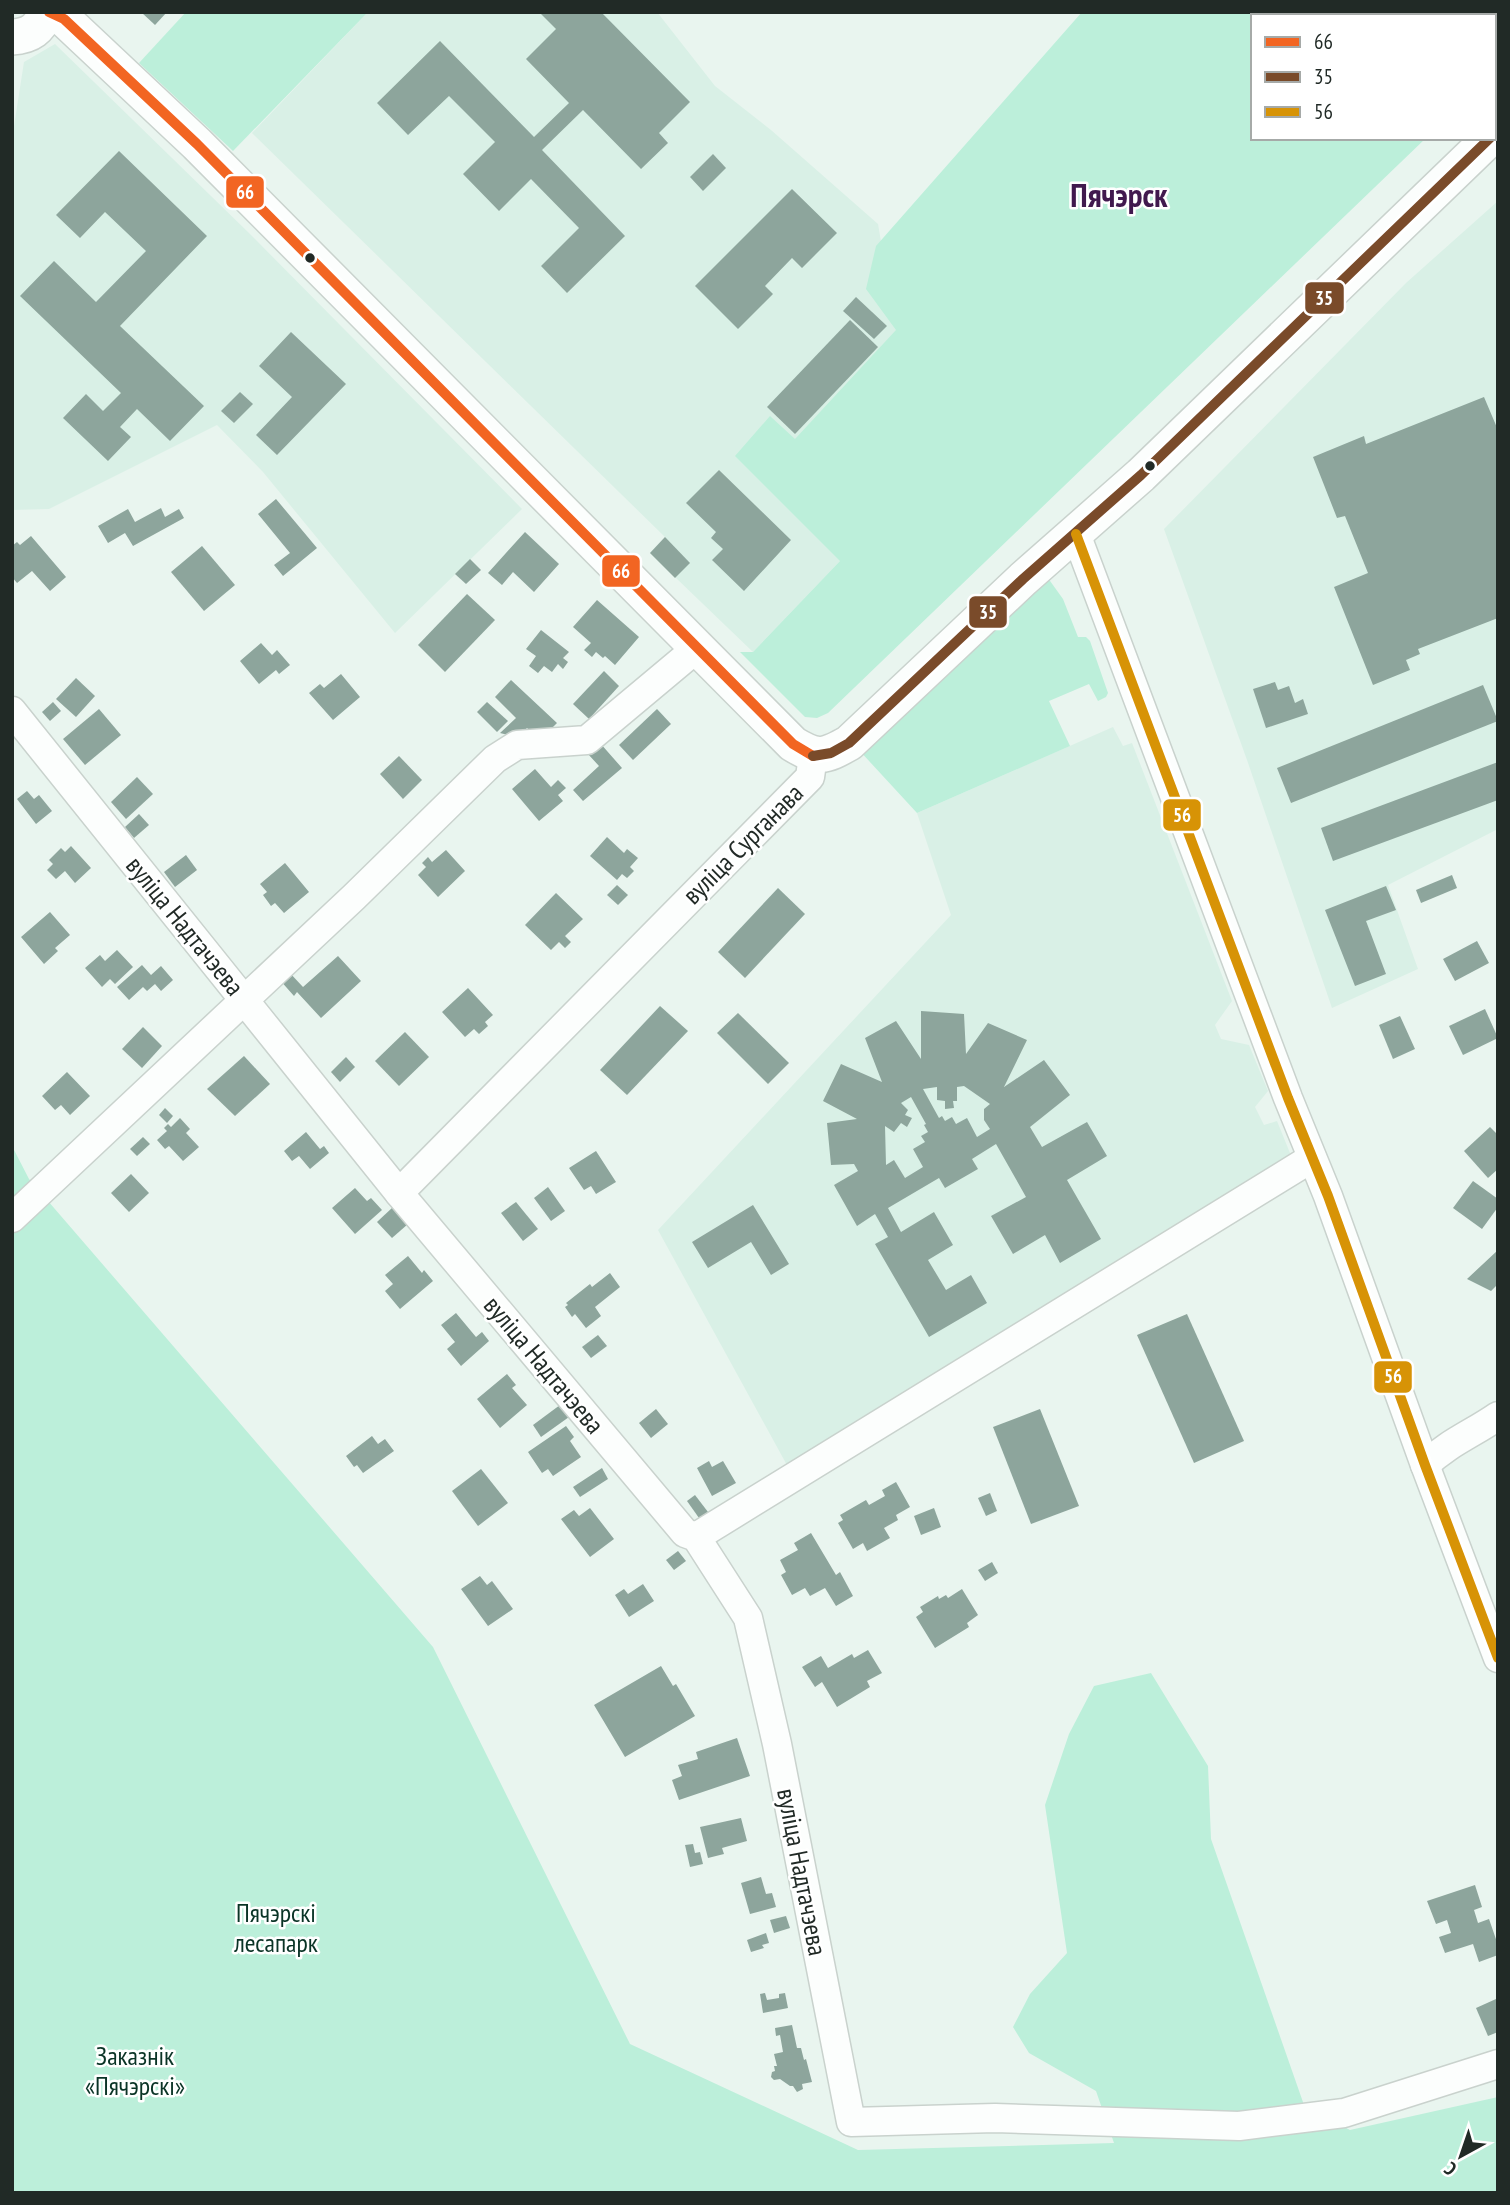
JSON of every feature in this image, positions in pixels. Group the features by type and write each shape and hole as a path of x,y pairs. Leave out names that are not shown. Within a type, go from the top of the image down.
{"main road":[{"path":"12,37 29,35 41,26 48,12 64,19 197,144 793,744 813,756"},
{"name":"вуліца Сурганава","path":"813,756 831,753 849,743 1023,579 1141,475 1488,140"}],"street":[{"path":"1076,534 1498,1658"},
{"path":"12,1218 354,897 495,759 517,745 587,740 696,648"},
{"name":"вуліца Надтачэева","path":"12,711 399,1193 685,1533 696,1536 748,1618 777,1744 851,2122 995,2118 1239,2126 1344,2113 1498,2064"},
{"name":"вуліца Сурганава","path":"399,1193 810,777 813,756"},
{"path":"696,1536 1312,1158"},
{"path":"1425,1465 1443,1447 1480,1429 1498,1416"}],"shaded area":[{"path":"368,12 657,12 715,86 771,130 878,224 886,271 932,318 840,561 753,652 650,553 665,537 252,133"},
{"path":"55,44 250,234 522,509 395,633 263,472 217,425 49,509 12,510 12,139 24,62"},
{"path":"1498,201 1498,829 1388,885 1418,969 1332,1008 1164,529 1406,283"},
{"path":"1113,727 1123,746 1132,743 1232,1001 1215,1025 1221,1039 1249,1045 1268,1091 1255,1107 1264,1125 1277,1121 1292,1158 788,1467 658,1230 951,915 917,813"}],"green space":[{"path":"186,12 368,12 233,151 139,63"},
{"path":"1082,12 1253,12 1256,14 1251,14 1251,140 1424,140 828,713 817,718 805,717 740,652 753,652 840,561 735,456 770,416 795,439 896,330 866,289 876,246"},
{"path":"1498,12 1498,69 1496,70 1496,14 1369,14"},
{"path":"1040,567 1063,599 1078,637 1086,637 1090,641 1108,693 1106,697 1098,701 1089,684 1049,701 1070,746 917,813 858,749"},
{"name":"Пячэрскі лесапарк","path":"12,1146 29,1179 433,1647 630,2044 858,2150 1114,2143 1096,2091 1029,2053 1013,2027 1030,1994 1067,1953 1045,1805 1069,1734 1094,1686 1151,1673 1208,1766 1211,1839 1304,2105 1350,2130 1498,2097 1498,2193 12,2193"}],"building":[{"path":"141,12 167,12 155,25"},
{"path":"539,12 601,12 690,102 659,133 668,143 641,169 583,110 542,150 625,236 567,293 541,266 579,228 531,179 499,211 463,174 495,142 449,96 408,135 377,103 440,41 534,137 569,103 526,59 556,29"},
{"path":"119,151 207,236 120,326 204,406 170,441 137,409 120,427 131,437 108,461 63,418 86,394 103,411 121,393 20,296 54,261 96,302 146,251 105,212 80,238 56,215"},
{"path":"713,154 726,168 703,191 690,177"},
{"path":"792,189 837,233 802,268 792,258 765,286 773,294 738,329 695,286"},
{"path":"856,297 887,326 874,339 843,311"},
{"path":"850,320 878,347 795,434 767,407"},
{"path":"291,332 346,384 277,455 256,435 292,397 259,366"},
{"path":"240,392 253,404 234,423 221,411"},
{"path":"1484,397 1498,430 1498,618 1418,649 1420,654 1406,660 1410,670 1373,685 1334,587 1368,573 1345,516 1337,518 1313,457 1364,436 1366,444"},
{"path":"719,470 791,540 744,591 712,560 723,549 711,538 716,532 686,503"},
{"path":"276,499 317,548 283,576 274,565 290,553 258,514"},
{"path":"161,508 165,517 179,509 184,518 133,546 125,533 108,543 98,526 128,509 135,522"},
{"path":"525,532 559,564 534,592 513,572 502,585 488,573"},
{"path":"31,536 66,577 50,591 32,571 17,583 12,577 12,546 17,542 20,545"},
{"path":"665,537 690,563 675,578 650,553"},
{"path":"202,546 235,585 204,611 171,572"},
{"path":"470,559 481,570 466,584 455,574"},
{"path":"467,594 495,620 445,672 418,645"},
{"path":"597,600 639,637 615,665 605,656 603,658 596,652 592,657 584,650 591,643 573,627"},
{"path":"541,630 569,652 563,658 568,662 563,669 558,664 552,672 544,666 538,673 529,666 536,656 526,649"},
{"path":"261,643 272,655 277,650 290,665 279,674 276,670 259,684 240,661"},
{"path":"604,671 619,686 589,719 573,704"},
{"path":"341,674 360,697 333,720 309,693 320,684 324,688"},
{"path":"76,678 95,696 76,717 56,699"},
{"path":"511,680 557,723 540,740 527,728 508,735 500,733 516,718 495,697"},
{"path":"1275,682 1278,690 1289,686 1295,703 1303,699 1308,714 1266,728 1253,689"},
{"path":"1483,685 1498,721 1291,803 1277,768"},
{"path":"53,702 61,711 50,721 42,712"},
{"path":"487,702 508,721 497,732 477,712"},
{"path":"99,709 121,735 85,765 63,739"},
{"path":"657,709 671,724 633,760 619,745"},
{"path":"600,743 622,768 583,801 573,790 599,766 588,754"},
{"path":"399,756 422,780 403,799 380,774"},
{"path":"1498,762 1498,800 1333,861 1321,828"},
{"path":"535,769 551,787 558,780 566,788 558,795 563,801 539,821 512,789"},
{"path":"137,777 153,794 126,819 111,802"},
{"path":"27,791 34,799 39,795 52,811 36,824 17,799"},
{"path":"139,814 149,825 134,838 125,827"},
{"path":"607,837 624,853 627,849 638,858 630,867 634,871 627,878 622,874 617,880 590,856"},
{"path":"71,846 91,868 75,883 65,871 56,879 47,870 53,864 49,860 61,848 65,852"},
{"path":"446,850 465,871 438,897 418,875 426,867 422,863 428,857 432,862"},
{"path":"186,855 197,870 175,887 164,872"},
{"path":"285,863 309,892 284,913 275,903 271,906 263,895 267,892 260,884"},
{"path":"1452,875 1457,888 1421,903 1416,890"},
{"path":"617,885 628,895 618,905 607,895"},
{"path":"1386,886 1396,910 1366,921 1386,974 1355,986 1325,910"},
{"path":"778,888 805,914 745,978 718,952"},
{"path":"556,893 583,919 565,936 571,942 565,948 559,942 551,950 525,925"},
{"path":"50,912 70,935 55,948 58,951 44,964 21,937"},
{"path":"1477,941 1489,963 1455,981 1443,959"},
{"path":"117,950 133,967 115,984 110,979 102,987 85,968 100,955 105,961"},
{"path":"338,956 361,981 321,1018 297,992 294,996 279,979 288,971 303,987"},
{"path":"142,965 151,975 161,966 173,980 161,991 155,984 147,991 143,987 129,1000 117,987"},
{"path":"468,988 493,1015 485,1022 488,1026 479,1034 474,1029 465,1037 442,1012"},
{"path":"660,1006 688,1031 627,1095 600,1070"},
{"path":"1485,1009 1498,1038 1463,1055 1449,1026"},
{"path":"921,1011 964,1014 966,1054 988,1023 1027,1040 1004,1087 1044,1060 1070,1095 1030,1127 1042,1147 1087,1122 1107,1156 1067,1180 1101,1239 1060,1263 1045,1235 1013,1254 991,1216 1026,1197 996,1144 972,1159 978,1169 945,1188 939,1178 888,1208 901,1232 934,1212 953,1245 928,1260 946,1290 971,1275 987,1303 929,1337 875,1244 888,1237 875,1214 857,1226 834,1185 858,1171 854,1164 831,1165 827,1123 857,1119 823,1101 841,1064 882,1082 865,1038 896,1021 921,1059","holes":["964,1086 990,1104 984,1109 984,1120 990,1129 977,1137 967,1118 956,1124 952,1117 945,1121 942,1116 939,1118 923,1089 937,1087 937,1100 945,1101 945,1109 954,1108 957,1087","911,1097 928,1132 921,1136 925,1142 913,1149 923,1167 905,1178 894,1160 886,1165 885,1126 894,1132 901,1123 907,1127 912,1118 905,1115 908,1110 901,1103"]},
{"path":"738,1013 789,1063 768,1084 717,1033"},
{"path":"1400,1016 1415,1049 1393,1059 1379,1025"},
{"path":"143,1027 162,1046 142,1068 122,1049"},
{"path":"405,1032 429,1057 399,1086 375,1061"},
{"path":"244,1056 270,1084 235,1116 207,1089"},
{"path":"346,1057 355,1067 340,1082 331,1072"},
{"path":"67,1072 90,1096 70,1115 61,1105 55,1110 42,1096"},
{"path":"165,1108 173,1116 167,1123 159,1115"},
{"path":"180,1118 190,1129 186,1133 199,1147 183,1161 169,1146 165,1149 157,1140 167,1131 164,1128 168,1124 171,1127"},
{"path":"1490,1127 1498,1135 1498,1169 1488,1178 1464,1151"},
{"path":"306,1132 320,1149 324,1146 329,1153 310,1169 299,1156 292,1161 284,1151"},
{"path":"143,1137 150,1144 137,1156 130,1149"},
{"path":"596,1151 616,1182 596,1194 591,1186 584,1190 569,1168"},
{"path":"131,1174 149,1193 129,1212 111,1193"},
{"path":"1473,1181 1498,1199 1498,1207 1482,1229 1453,1208"},
{"path":"548,1187 565,1211 551,1221 534,1198"},
{"path":"355,1188 367,1201 371,1198 382,1210 355,1234 332,1208"},
{"path":"516,1202 538,1229 523,1241 501,1213"},
{"path":"753,1205 789,1264 771,1275 751,1242 708,1268 692,1242"},
{"path":"393,1207 408,1224 392,1238 377,1222"},
{"path":"1498,1250 1498,1287 1491,1291 1467,1279"},
{"path":"408,1256 422,1273 424,1270 433,1281 400,1309 385,1291 393,1284 385,1275"},
{"path":"610,1273 620,1287 595,1307 601,1316 586,1328 575,1314 572,1317 565,1307 568,1305 566,1303 590,1284 592,1287"},
{"path":"456,1313 476,1337 482,1332 489,1341 461,1366 447,1349 455,1342 441,1325"},
{"path":"1187,1314 1244,1441 1194,1463 1137,1335"},
{"path":"598,1335 607,1346 591,1358 582,1347"},
{"path":"507,1374 516,1385 512,1388 527,1405 500,1428 477,1399"},
{"path":"560,1405 569,1417 541,1437 533,1425"},
{"path":"656,1409 668,1424 651,1438 639,1423"},
{"path":"1040,1409 1079,1506 1031,1524 993,1427"},
{"path":"566,1426 574,1437 570,1441 581,1457 553,1476 548,1469 542,1473 528,1452"},
{"path":"372,1436 378,1444 385,1439 394,1451 363,1473 357,1465 354,1467 346,1456"},
{"path":"709,1461 712,1467 723,1461 736,1483 712,1496 697,1468"},
{"path":"602,1468 608,1479 580,1497 573,1487"},
{"path":"481,1469 508,1503 478,1526 452,1491"},
{"path":"896,1482 910,1507 896,1515 898,1520 884,1528 890,1538 867,1551 863,1543 853,1549 838,1523 843,1520 840,1515 866,1500 869,1505 885,1496 882,1490"},
{"path":"990,1493 997,1511 986,1516 978,1498"},
{"path":"695,1495 708,1512 699,1518 687,1501"},
{"path":"590,1508 614,1539 590,1557 561,1519 574,1510 579,1516"},
{"path":"934,1508 941,1527 921,1535 914,1516"},
{"path":"811,1533 836,1575 840,1572 853,1596 836,1606 825,1588 810,1596 805,1588 792,1595 781,1575 786,1572 780,1560 798,1550 794,1543"},
{"path":"678,1551 686,1561 674,1570 666,1560"},
{"path":"992,1562 998,1573 985,1581 978,1570"},
{"path":"480,1576 487,1585 492,1581 513,1609 488,1626 461,1589"},
{"path":"643,1584 654,1601 629,1617 615,1595 624,1589 628,1594"},
{"path":"962,1589 978,1615 967,1623 969,1627 935,1648 916,1617 923,1612 920,1607 938,1596 939,1599 946,1595 948,1598"},
{"path":"868,1650 882,1673 867,1681 870,1687 837,1707 822,1682 815,1687 802,1667 821,1656 828,1668 852,1654 854,1658"},
{"path":"661,1666 673,1686 676,1684 695,1716 625,1757 594,1705"},
{"path":"737,1738 750,1776 679,1800 672,1780 682,1776 678,1765 698,1759 696,1752"},
{"path":"741,1818 747,1841 722,1848 724,1854 708,1858 700,1827"},
{"path":"693,1844 695,1853 700,1852 703,1864 690,1867 685,1845"},
{"path":"761,1877 766,1894 772,1893 776,1907 750,1914 741,1883"},
{"path":"1475,1885 1482,1907 1474,1910 1478,1923 1489,1919 1498,1945 1498,1955 1479,1962 1473,1944 1445,1953 1439,1937 1451,1933 1447,1920 1436,1924 1427,1901"},
{"path":"786,1916 790,1928 774,1933 770,1920"},
{"path":"766,1933 769,1943 762,1945 764,1948 751,1952 747,1940"},
{"path":"765,1993 767,2000 779,1998 779,1994 785,1993 788,2008 763,2013 760,1994"},
{"path":"1496,1999 1498,2032 1488,2036 1476,2008"},
{"path":"792,2025 797,2048 801,2048 804,2060 806,2059 812,2082 802,2084 803,2089 797,2092 793,2086 771,2077 775,2071 774,2066 777,2066 774,2054 783,2052 780,2035 776,2036 775,2028"}],"transit line":[{"name":"66","path":"49,12 64,19 197,144 793,744 813,756"},
{"name":"35","path":"813,756 831,753 849,743 1023,579 1141,475 1488,140"},
{"name":"56","path":"1076,534 1288,1098 1328,1196 1498,1658"}],"district":[{"name":"Пячэрск","path":"1119,195"}],"park label":[{"name":"Заказнік «Пячэрскі»","path":"135,2071"}]}
